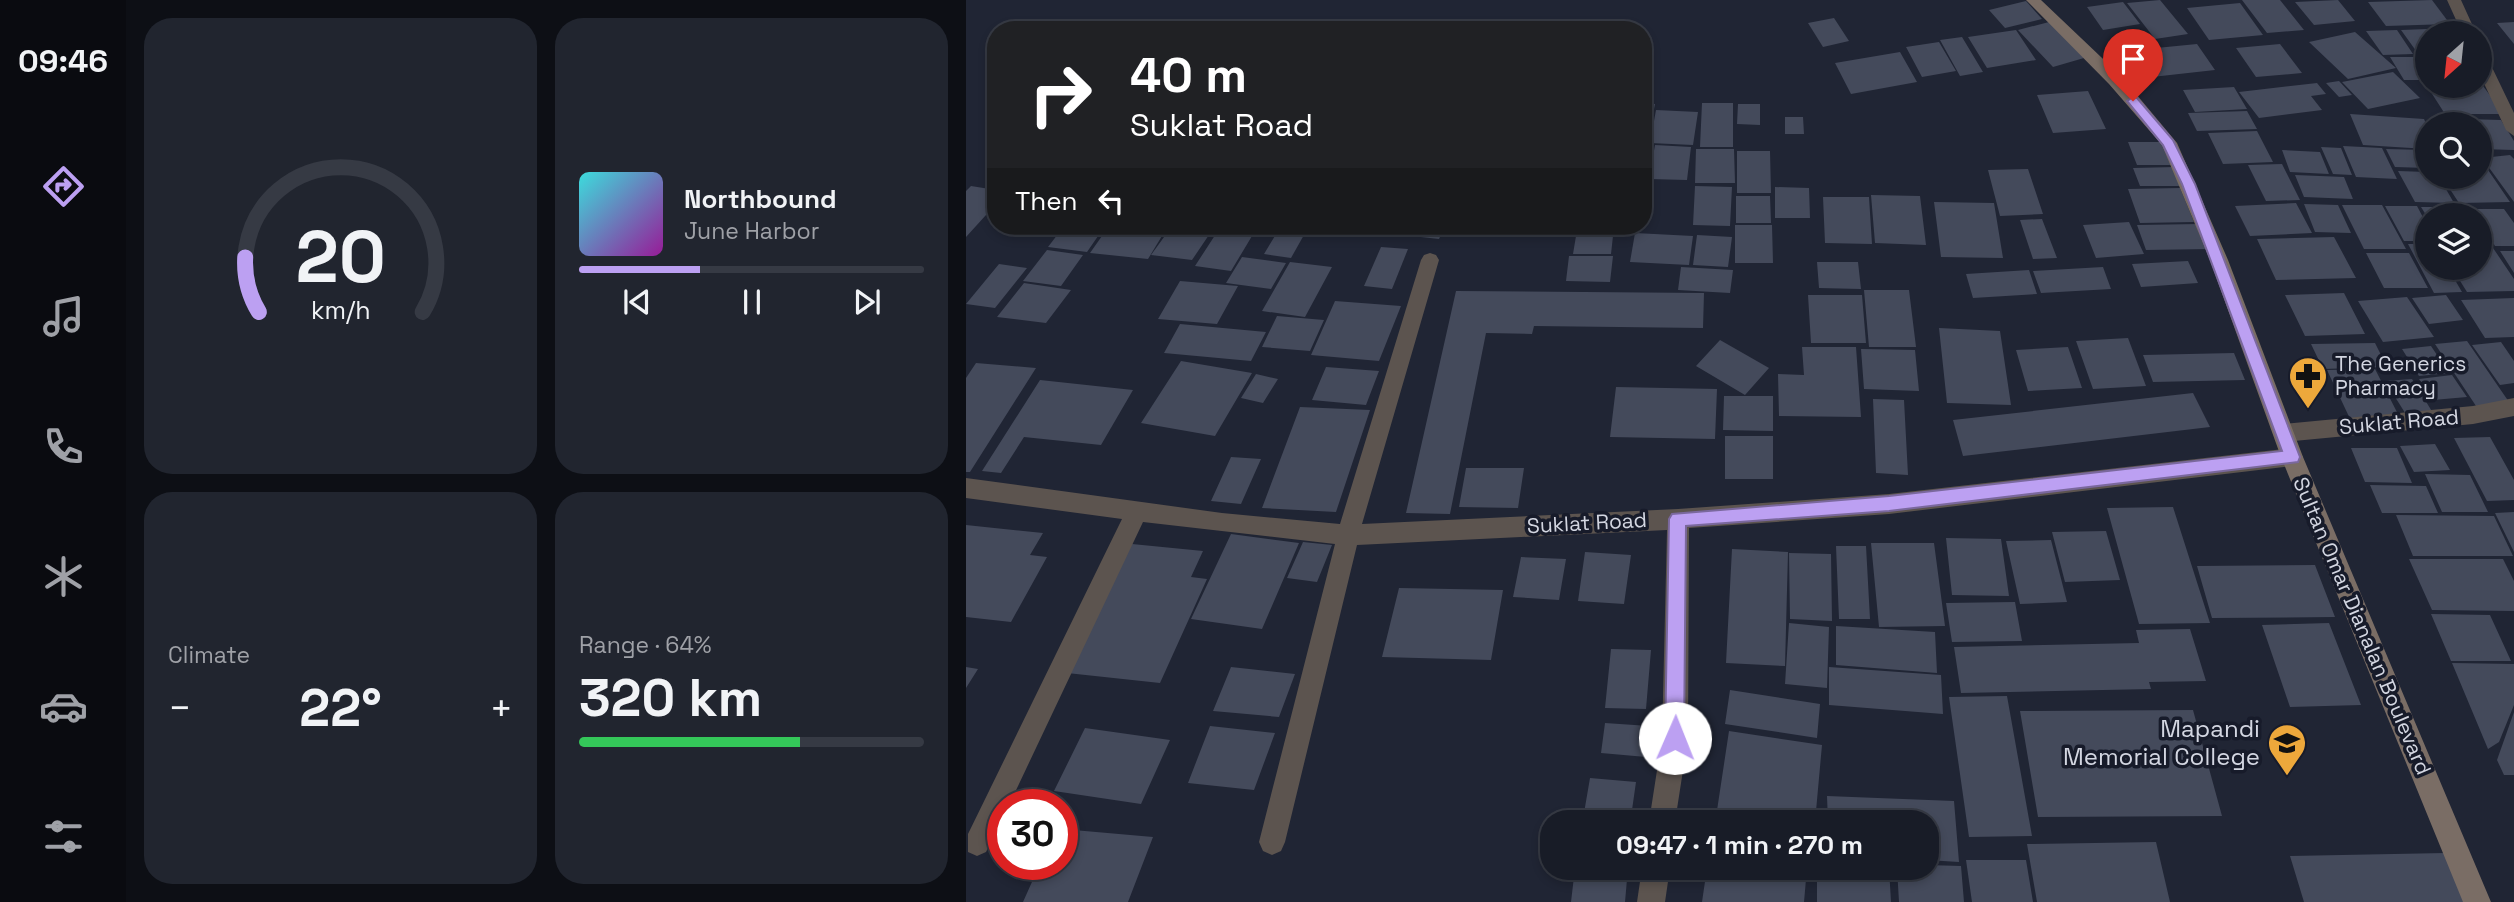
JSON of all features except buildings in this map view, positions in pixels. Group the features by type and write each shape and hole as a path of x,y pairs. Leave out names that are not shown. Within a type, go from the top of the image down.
{"main road":[{"name":"Sultan Omar Dianalan Boulevard","path":"2033,0 2115,80 2168,143 2189,184 2292,457 2477,902"}],"street":[{"path":"2454,0 2464,21"},
{"path":"2492,83 2514,130"},
{"path":"1272,842 1348,535 1430,260"},
{"name":"Suklat Road","path":"2283,433 2451,417 2514,407"},
{"name":"Suklat Road","path":"966,488 1137,512 1348,535 1678,519 1889,504 2292,457"},
{"path":"977,843 1137,512"},
{"path":"1664,810 1675,738 1678,519"},
{"path":"1651,902 1654,880"}],"place":[{"name":"The Generics Pharmacy","path":"2308,410"},
{"name":"Mapandi Memorial College","path":"2287,777"}],"route":[{"path":"1675,738 1678,519 1889,504 1990,490 2292,457 2189,184 2168,143 2133,101"}]}
